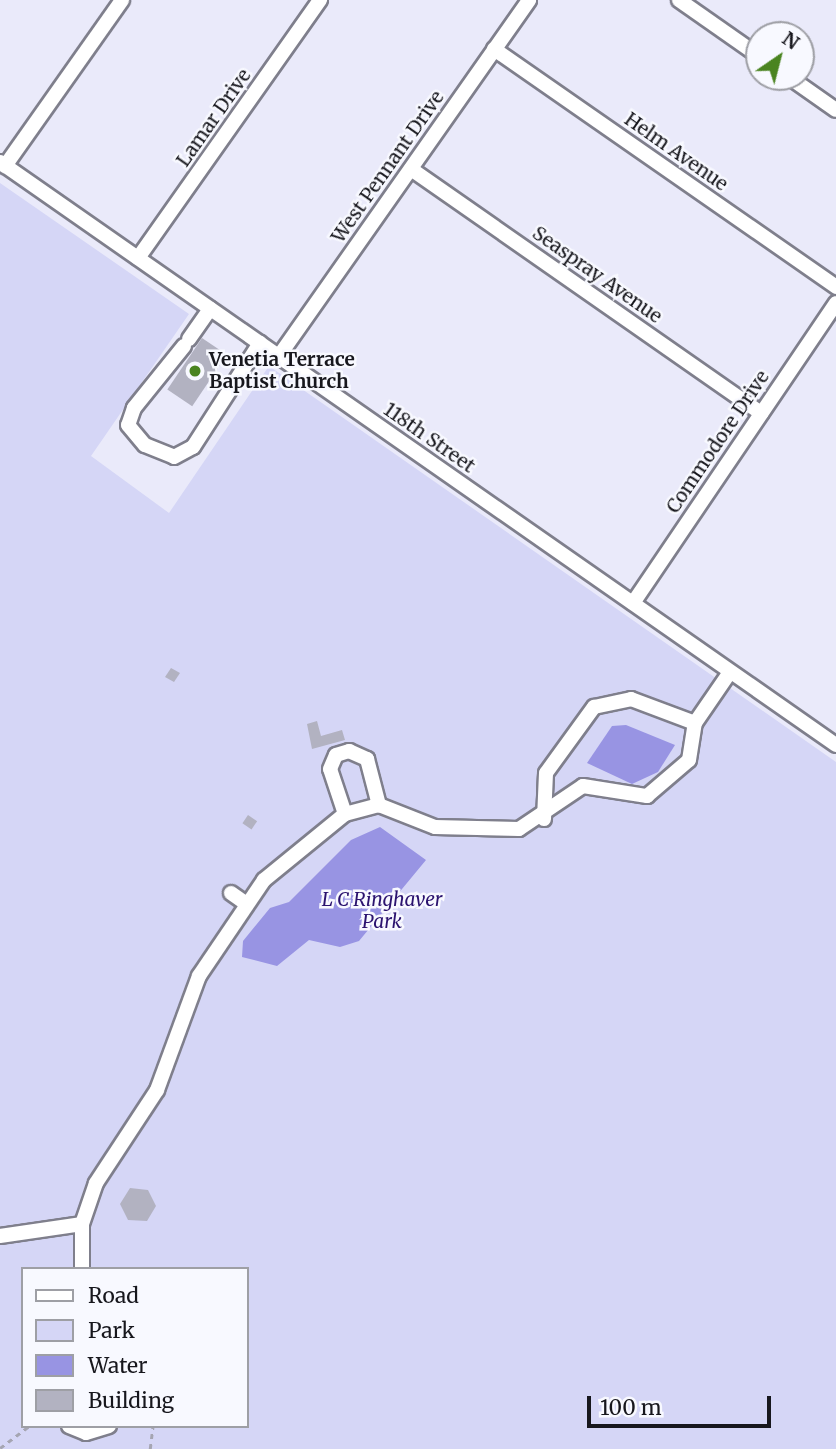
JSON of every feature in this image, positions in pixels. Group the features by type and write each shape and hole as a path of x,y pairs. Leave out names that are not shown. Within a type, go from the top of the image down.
{"street":[{"path":"3,164 122,0"},
{"name":"Lamar Drive","path":"138,258 320,0"},
{"name":"West Pennant Drive","path":"279,356 529,0"},
{"path":"679,0 745,46"},
{"name":"Helm Avenue","path":"494,49 836,287"},
{"path":"809,91 836,110"},
{"name":"118th Street","path":"3,164 836,744"},
{"name":"Seaspray Avenue","path":"411,169 761,413"},
{"name":"Commodore Drive","path":"633,603 836,303"},
{"path":"210,309 134,408 128,425 145,445 174,457 193,447 260,343"},
{"path":"82,1267 82,1224 99,1178 158,1090 190,991 264,880 345,814 379,805 443,829 519,829 544,819 583,786 636,797 654,792 693,754 695,723 730,672"},
{"path":"544,819 546,773 594,707 631,699 695,723"},
{"path":"345,814 330,769 336,755 349,751 369,762 379,805"},
{"path":"231,893 247,904"},
{"path":"0,1236 82,1224"},
{"path":"74,1428 86,1433 102,1428"}],"path":[{"path":"0,1448 26,1428"},
{"path":"150,1449 153,1428"}],"green space":[{"name":"L C Ringhaver Park","path":"0,183 189,314 91,456 169,513 269,366 836,762 836,1449 0,1449"}],"water":[{"path":"626,725 675,745 658,772 632,784 587,763 612,726"},
{"path":"380,827 426,860 359,941 340,947 309,940 277,966 242,957 243,941 270,908 289,902 351,840"}],"building":[{"name":"Venetia Terrace Baptist Church","path":"202,338 227,355 192,406 167,389"},
{"path":"171,668 180,673 174,682 165,677"},
{"path":"317,721 321,736 342,730 345,740 312,749 307,724"},
{"path":"248,815 257,821 252,829 242,823"},
{"path":"130,1188 148,1190 156,1206 147,1221 128,1220 120,1204"}],"place":[{"name":"Venetia Terrace Baptist Church","path":"195,371"}]}
